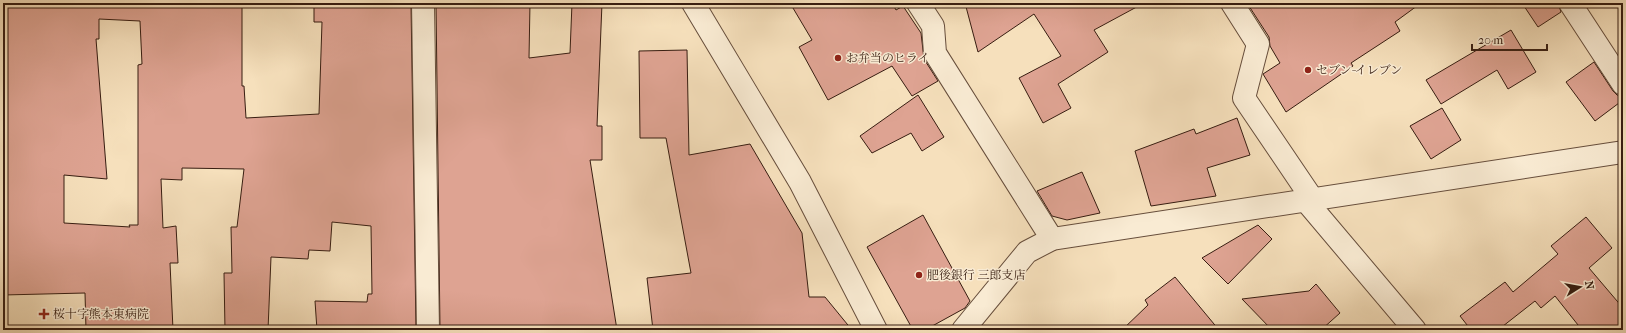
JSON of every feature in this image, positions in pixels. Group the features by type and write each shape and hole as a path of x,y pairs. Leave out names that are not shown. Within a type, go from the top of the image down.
{"street":[{"path":"423,3 428,330"},
{"path":"693,3 800,182 876,330"},
{"path":"918,3 933,26 935,53 1052,239"},
{"path":"1232,3 1258,44 1244,98 1309,200 1415,330"},
{"path":"1570,3 1623,84"},
{"path":"963,330 1027,252 1052,239 1623,152"}],"building":[{"path":"3,3 242,3 242,86 244,86 246,118 319,114 322,22 314,22 314,3 411,3 416,330 317,330 315,301 367,302 368,294 372,294 371,226 332,222 330,251 309,250 308,259 271,257 268,330 225,330 224,273 232,273 231,227 237,227 244,169 182,168 182,180 161,179 163,228 176,226 178,263 170,263 173,330 86,330 85,293 3,295","holes":["99,19 140,21 142,64 138,65 138,225 129,225 130,227 64,223 64,175 107,179 96,39 99,39"]},
{"path":"436,3 530,3 529,58 570,53 572,3 602,3 597,126 602,126 602,160 590,160 617,330 440,330"},
{"path":"790,3 892,3 896,10 903,6 921,33 924,59 938,81 912,96 892,66 828,100 799,47 812,40"},
{"path":"965,3 1144,3 1094,30 1108,52 1058,84 1071,108 1043,123 1019,78 1061,56 1034,14 978,52"},
{"path":"1247,3 1421,3 1395,22 1400,31 1351,63 1353,66 1286,112 1263,74 1280,63 1270,46 1269,37"},
{"path":"1522,3 1558,3 1561,12 1538,27"},
{"path":"1511,30 1536,72 1508,89 1497,70 1441,104 1426,80"},
{"path":"687,50 689,155 750,144 802,233 809,297 825,297 852,330 653,330 647,278 691,273 666,138 640,138 639,51"},
{"path":"1594,62 1613,91 1617,95 1623,97 1623,100 1595,121 1566,82"},
{"path":"918,95 944,137 922,151 911,133 872,153 860,136"},
{"path":"1442,108 1461,140 1431,159 1410,126"},
{"path":"1237,118 1250,155 1207,168 1216,196 1151,206 1135,151 1194,129 1196,134"},
{"path":"1082,172 1100,213 1067,220 1052,216 1037,191"},
{"name":"肥後銀行 三郎支店","path":"923,215 970,301 965,308 925,330 913,330 867,247"},
{"path":"1586,217 1612,248 1589,268 1623,308 1623,330 1582,330 1555,296 1541,308 1535,301 1498,330 1471,330 1460,316 1505,282 1513,292 1558,254 1551,246"},
{"path":"1258,225 1272,239 1228,284 1202,258"},
{"path":"1175,277 1219,330 1122,330 1148,305 1145,300"},
{"path":"1316,284 1340,313 1321,330 1272,330 1242,299 1309,291"}],"place":[{"name":"お弁当のヒライ","path":"838,58"},
{"name":"セブン-イレブン","path":"1308,70"},
{"name":"肥後銀行 三郎支店","path":"919,275"},
{"name":"桜十字熊本東病院","path":"44,314"}]}
